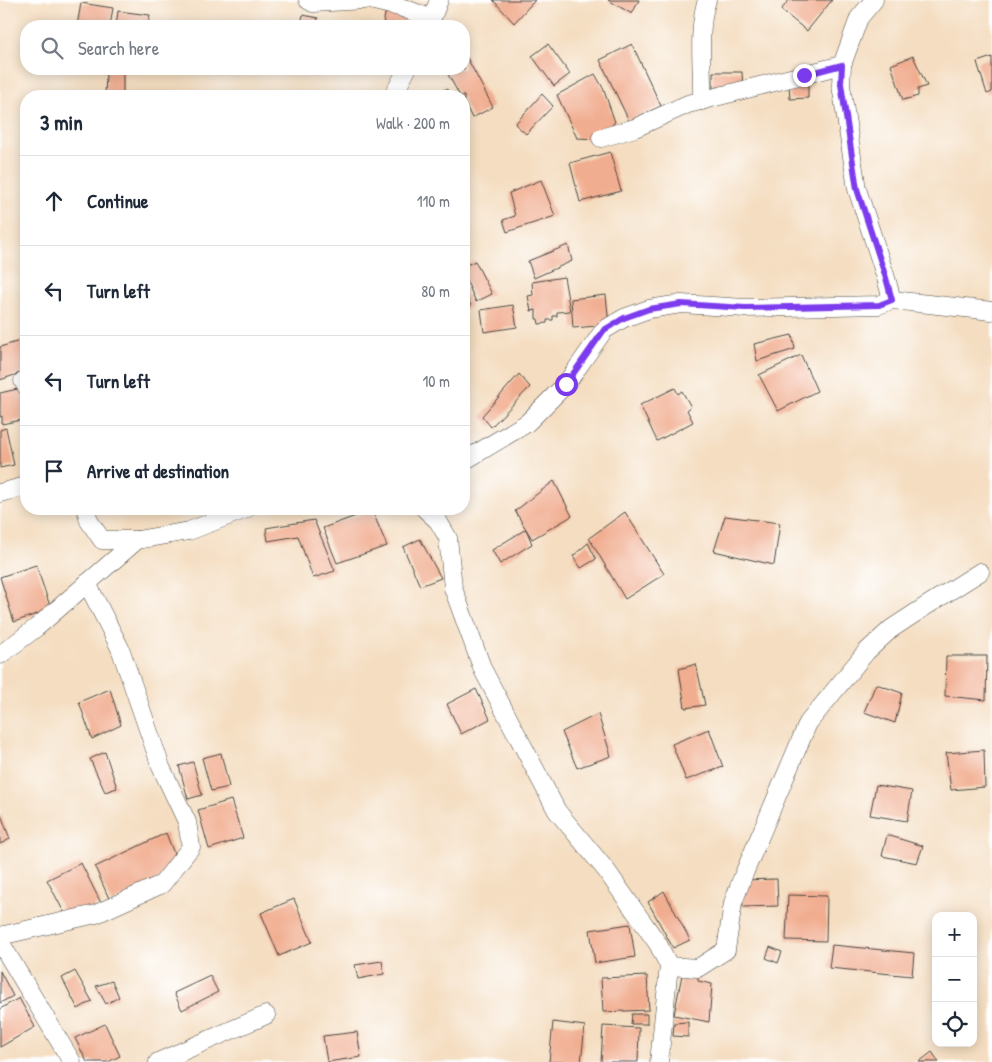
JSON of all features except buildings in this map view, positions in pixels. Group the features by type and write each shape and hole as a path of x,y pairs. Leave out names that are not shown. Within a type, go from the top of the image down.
{"street":[{"path":"308,0 312,3 364,0"},
{"path":"370,0 404,8 426,20"},
{"path":"432,20 439,0"},
{"path":"702,101 704,8 707,0"},
{"path":"874,0 860,18 842,65 841,84 857,189 892,300"},
{"path":"601,138 635,128 688,104 842,65"},
{"path":"396,90 404,75"},
{"path":"470,458 527,423 566,384 604,330 624,318 649,309 681,304 755,308 879,305 892,300 992,311"},
{"path":"0,493 20,488"},
{"path":"88,515 89,521 102,540 137,540 189,531 230,515"},
{"path":"432,515 438,521 448,538 453,588 483,670 557,811 606,870 658,944 669,966 659,1062"},
{"path":"0,655 37,627 137,540"},
{"path":"669,966 698,968 726,950 734,903 743,876 808,723 866,652 891,629 980,572"},
{"path":"0,936 96,914 162,884 191,847 187,822 161,767 120,648 88,583"},
{"path":"0,942 72,1062"},
{"path":"158,1062 266,1015"}],"route":[{"path":"566,384 604,330 624,318 649,309 681,304 745,308 879,305 892,300 857,189 841,84 842,65 804,75"}]}
